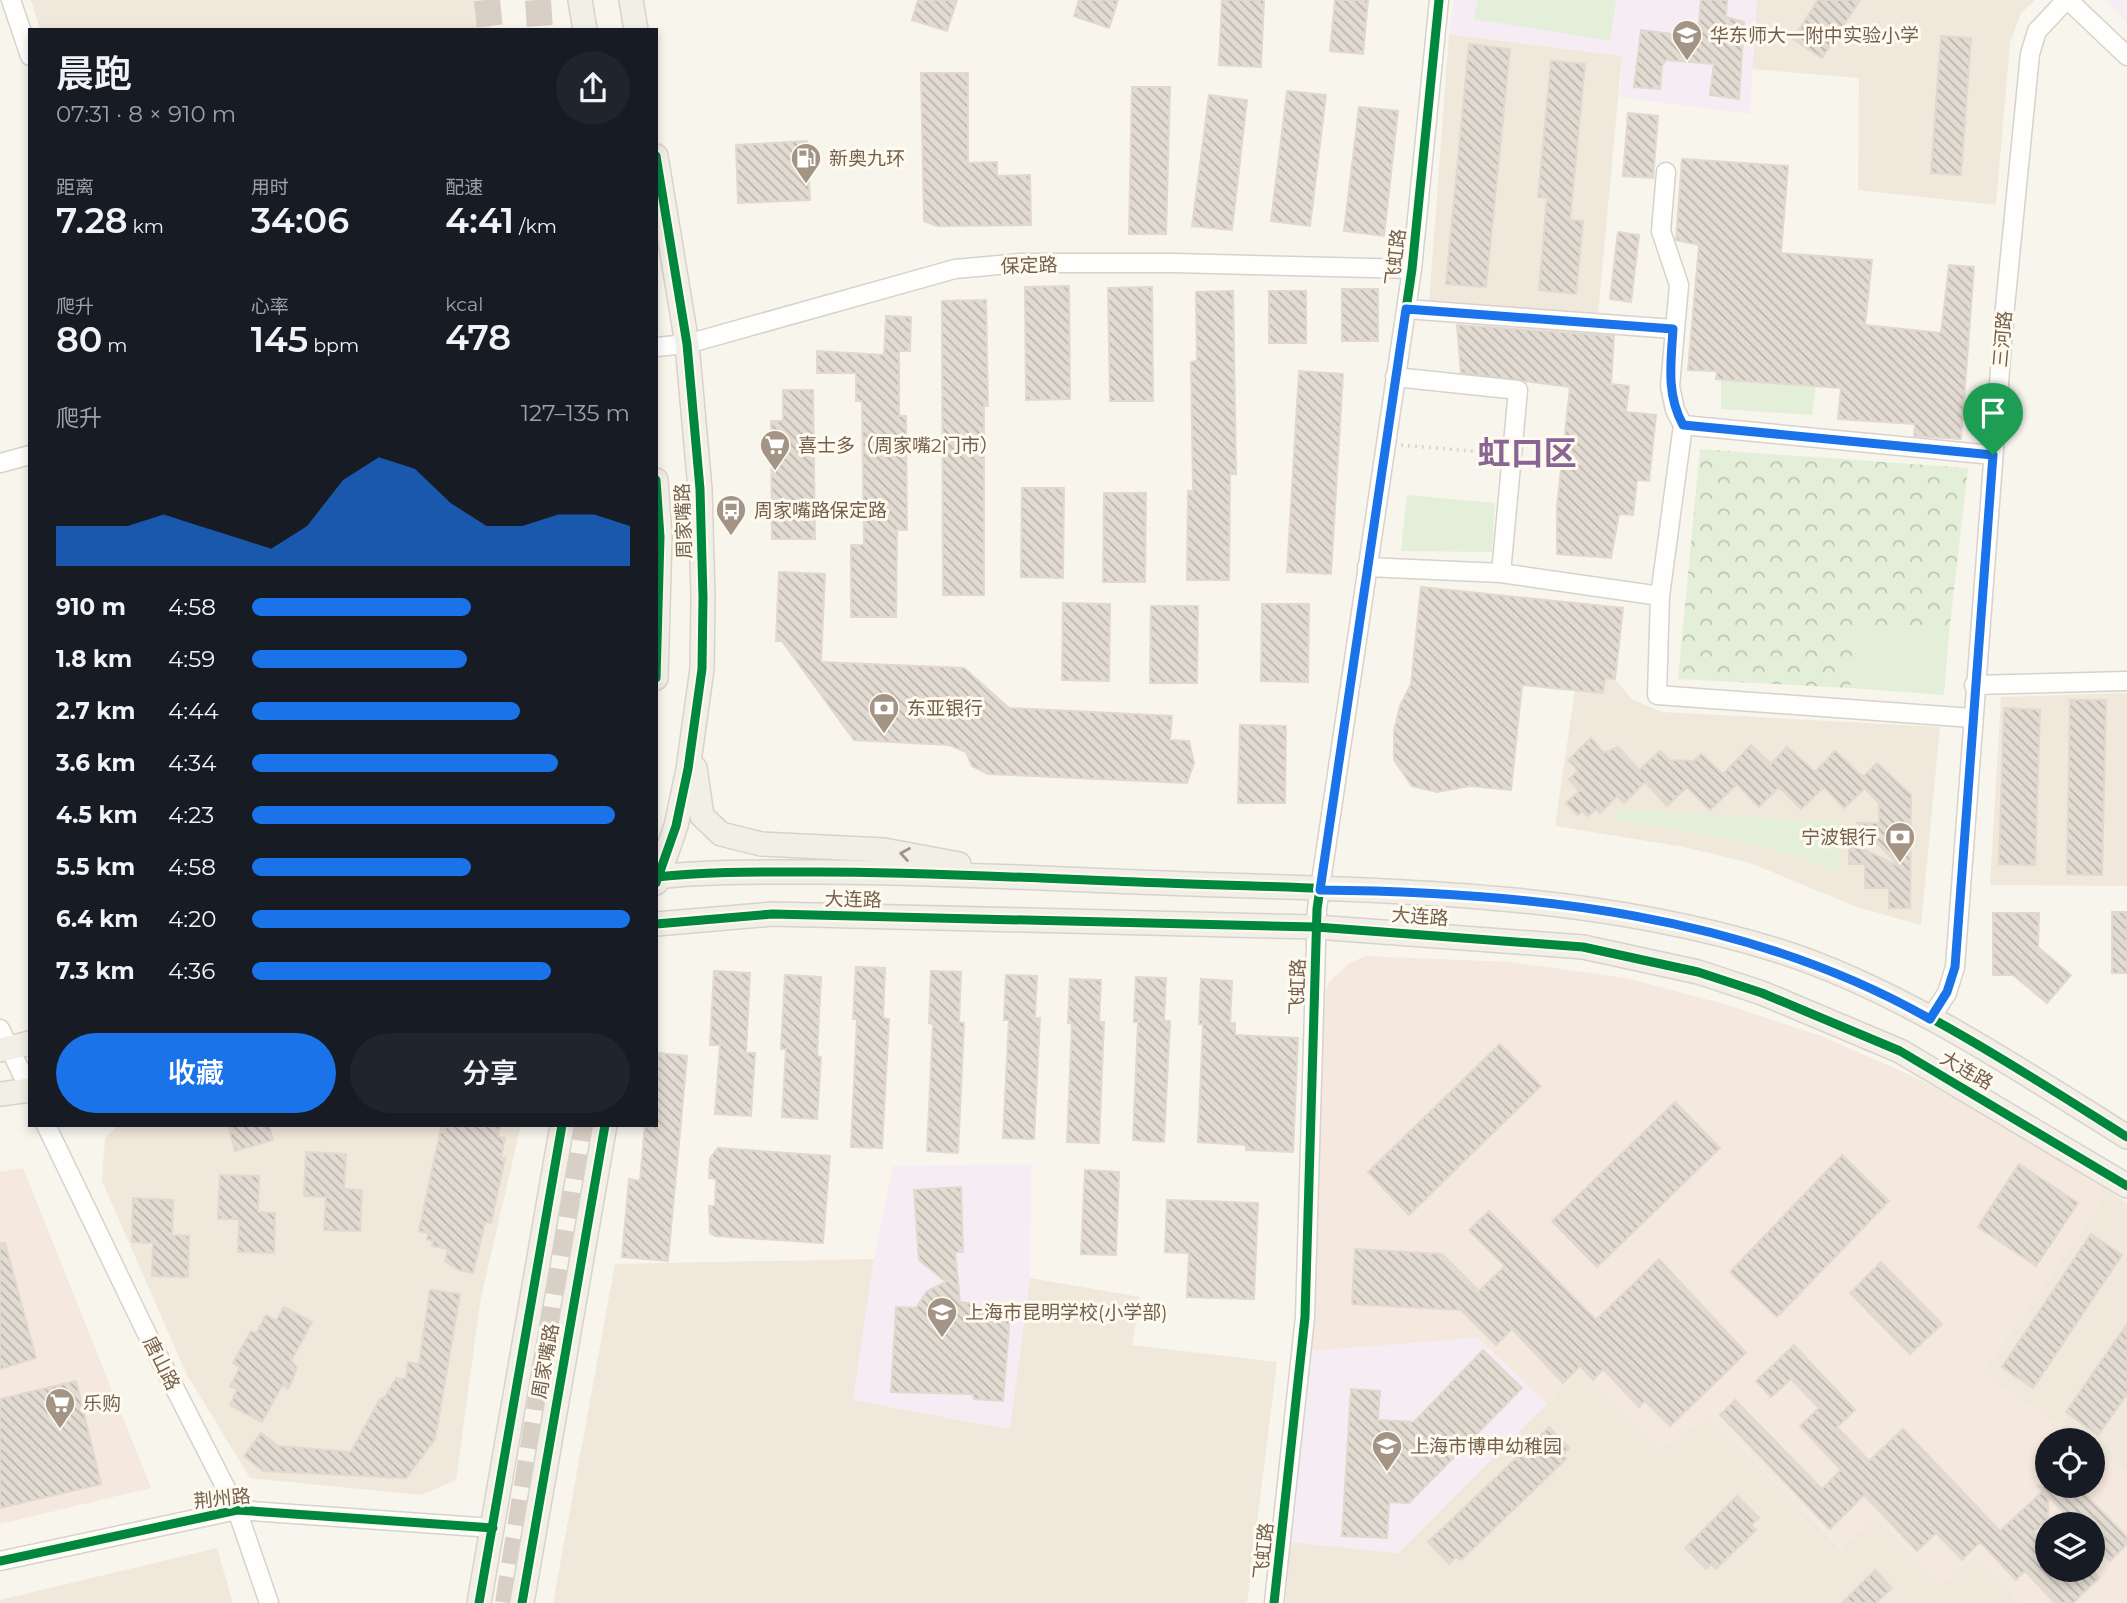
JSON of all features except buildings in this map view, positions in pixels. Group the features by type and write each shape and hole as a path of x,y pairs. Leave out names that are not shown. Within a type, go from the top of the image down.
{"main road":[{"path":"580,0 585,28"},
{"path":"631,0 636,28"},
{"name":"周家嘴路","path":"658,168 687,344 700,489 703,597 702,669 697,707 676,825 658,876"},
{"name":"周家嘴路","path":"658,508 658,608"},
{"path":"697,707 695,781 698,800 702,816 721,834 761,844 884,850 920,856 995,876"},
{"name":"大连路","path":"658,879 719,872 995,876 1320,890 1410,891 1516,899 1644,919 1778,950 1848,978 1930,1019 2127,1137"},
{"name":"大连路","path":"658,923 772,914 1316,927 1583,947 1698,972 1762,993 1900,1051 2127,1186"},
{"path":"0,1094 28,1090"},
{"name":"周家嘴路","path":"479,1603 554,1175 559,1127"},
{"name":"周家嘴路","path":"522,1603 605,1127"}],"street":[{"path":"11,0 28,50"},
{"name":"飞虹路","path":"1274,1603 1305,1317 1316,927 1412,269 1439,0"},
{"path":"2067,0 2127,56"},
{"name":"三河路","path":"1930,1019 1947,992 1955,967 1993,455 2033,40 2044,21 2067,0"},
{"path":"1666,172 1661,231 1679,285 1670,386 1675,410 1683,425 1660,596 1657,695 1972,718"},
{"name":"保定路","path":"658,347 687,344 955,269 1020,264 1175,263 1412,269"},
{"path":"1406,309 1673,329"},
{"path":"1395,377 1518,390 1501,573"},
{"path":"1683,425 1993,455"},
{"path":"0,463 28,456"},
{"path":"1367,567 1501,573 1660,596"},
{"path":"1974,685 2127,681"},
{"path":"10,1043 28,1085"},
{"name":"唐山路","path":"47,1127 146,1332 237,1510 269,1603"},
{"name":"荆州路","path":"0,1561 237,1510 493,1528"}],"path":[{"path":"1385,443 1513,455"}],"shaded area":[{"path":"31,0 486,0 491,28 39,28"},
{"name":"华东师大一附中实验小学","path":"1454,0 1757,0 1750,114 1620,97 1622,56 1449,34"},
{"path":"1757,0 2035,0 2021,13 2010,43 1996,205 1858,190 1859,78 1752,69"},
{"path":"2105,0 2127,0 2127,23"},
{"path":"1449,34 1622,56 1598,314 1429,303"},
{"path":"1605,678 1615,679 1633,700 1662,712 1940,727 1921,925 1857,907 1750,863 1684,847 1555,826 1575,690 1603,693"},
{"path":"2127,693 2127,886 1990,885 2001,697"},
{"path":"1365,956 1511,962 1626,978 1728,1005 1821,1036 1917,1078 2003,1124 2109,1191 1982,1373 2062,1428 2035,1428 2035,1498 2105,1498 2105,1457 2127,1472 2127,1603 2021,1603 1977,1556 1941,1585 1876,1519 1842,1548 1708,1415 1662,1449 1580,1370 1547,1404 1477,1338 1311,1351 1320,1004 1329,982 1348,964"},
{"path":"116,1127 521,1127 481,1297 456,1480 421,1495 250,1478 186,1373 102,1181 105,1138"},
{"name":"上海市昆明学校(小学部)","path":"1031,1164 1030,1278 1010,1429 853,1400 874,1259 893,1166"},
{"path":"23,1168 151,1488 0,1524 0,1172"},
{"path":"2109,1191 2127,1203 2127,1472 2105,1457 2105,1428 2062,1428 1982,1373"},
{"path":"874,1259 853,1400 1009,1429 1030,1278 1140,1297 1132,1345 1277,1362 1247,1603 553,1603 615,1264"},
{"name":"上海市博申幼稚园","path":"1478,1338 1547,1404 1398,1553 1290,1542 1311,1351"},
{"path":"1580,1370 1662,1449 1708,1415 1841,1548 1876,1518 1941,1585 1977,1555 2021,1603 1285,1603 1290,1542 1398,1553"},
{"path":"217,1548 233,1603 0,1603 0,1600"}],"green space":[{"path":"1478,0 1616,0 1610,41 1474,19"},
{"path":"1721,380 1816,386 1812,415 1721,409"},
{"path":"1700,449 1968,468 1949,633 1854,626 1850,688 1678,679"},
{"path":"1407,495 1495,503 1492,552 1401,551"},
{"path":"1854,626 1949,633 1944,695 1850,688"},
{"path":"1619,809 1842,822 1839,873 1757,845 1618,820"}],"tunnel":[{"path":"487,0 490,28"},
{"path":"538,0 540,28"},
{"path":"508,1603 585,1127"}],"cycle path":[{"path":"1274,1603 1305,1317 1317,909 1412,269 1439,0"},
{"path":"658,168 687,344 700,489 703,597 702,669 688,769 676,826 658,877"},
{"path":"658,508 658,608"},
{"path":"658,877 736,872 857,872 1299,887 1460,895 1620,914 1698,929 1776,950 1866,985 1956,1032 2127,1137"},
{"path":"658,924 772,914 1316,927 1583,947 1698,972 1762,993 1900,1051 2127,1186"},
{"path":"479,1603 562,1127"},
{"path":"522,1603 605,1127"},
{"path":"0,1561 237,1510 493,1528"}],"place":[{"name":"华东师大一附中实验小学","path":"1687,62"},
{"name":"新奥九环","path":"806,185"},
{"name":"喜士多（周家嘴2门市）","path":"775,472"},
{"name":"周家嘴路保定路","path":"731,537"},
{"name":"东亚银行","path":"884,735"},
{"name":"宁波银行","path":"1900,864"},
{"name":"上海市昆明学校(小学部)","path":"942,1339"},
{"name":"乐购","path":"60,1430"},
{"name":"上海市博申幼稚园","path":"1387,1473"}],"district":[{"name":"虹口区","path":"1527,453"}],"route":[{"path":"1406,309 1673,329 1670,386 1675,410 1683,425 1993,455 1955,967 1947,992 1930,1019 1848,978 1778,950 1721,935 1610,912 1516,899 1410,891 1320,890 1406,309"}]}
